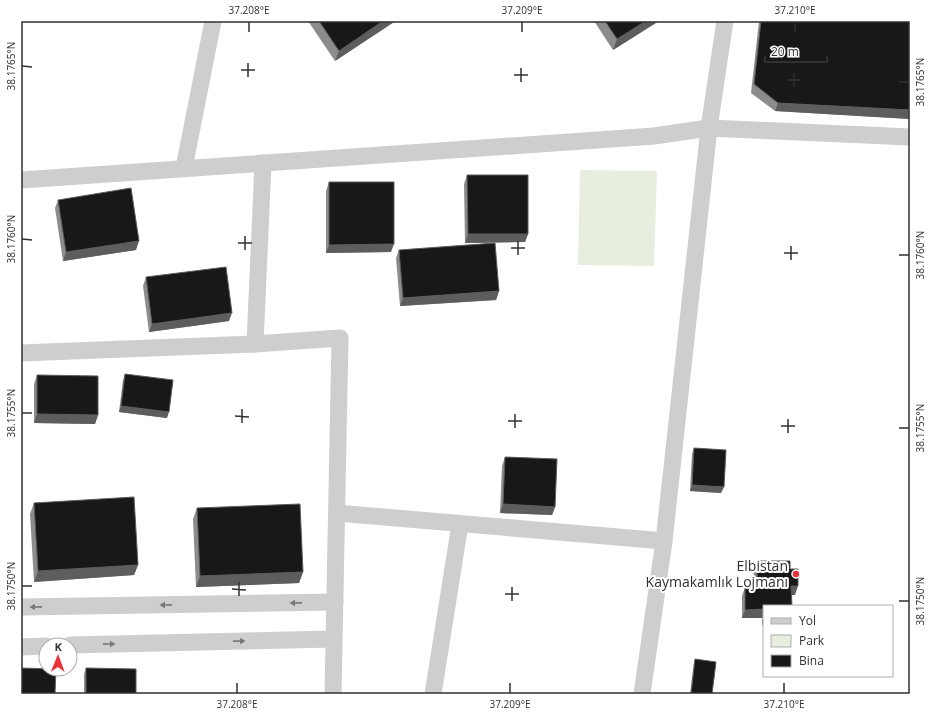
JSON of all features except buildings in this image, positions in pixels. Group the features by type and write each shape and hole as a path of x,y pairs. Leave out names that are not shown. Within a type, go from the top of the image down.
{"street":[{"path":"184,168 213,21"},
{"path":"642,694 664,541 709,128 725,21"},
{"path":"21,182 184,168 654,136 709,128 910,137"},
{"path":"255,344 263,163"},
{"path":"21,353 255,344 340,338 333,694"},
{"path":"337,513 664,541"},
{"path":"433,694 460,524"},
{"path":"21,607 335,602"},
{"path":"78,645 334,639"},
{"path":"21,646 38,646"}],"green space":[{"path":"580,170 657,171 654,266 578,265"}],"place":[{"name":"Elbistan Kaymakamlık Lojmanı","path":"796,574"}]}
